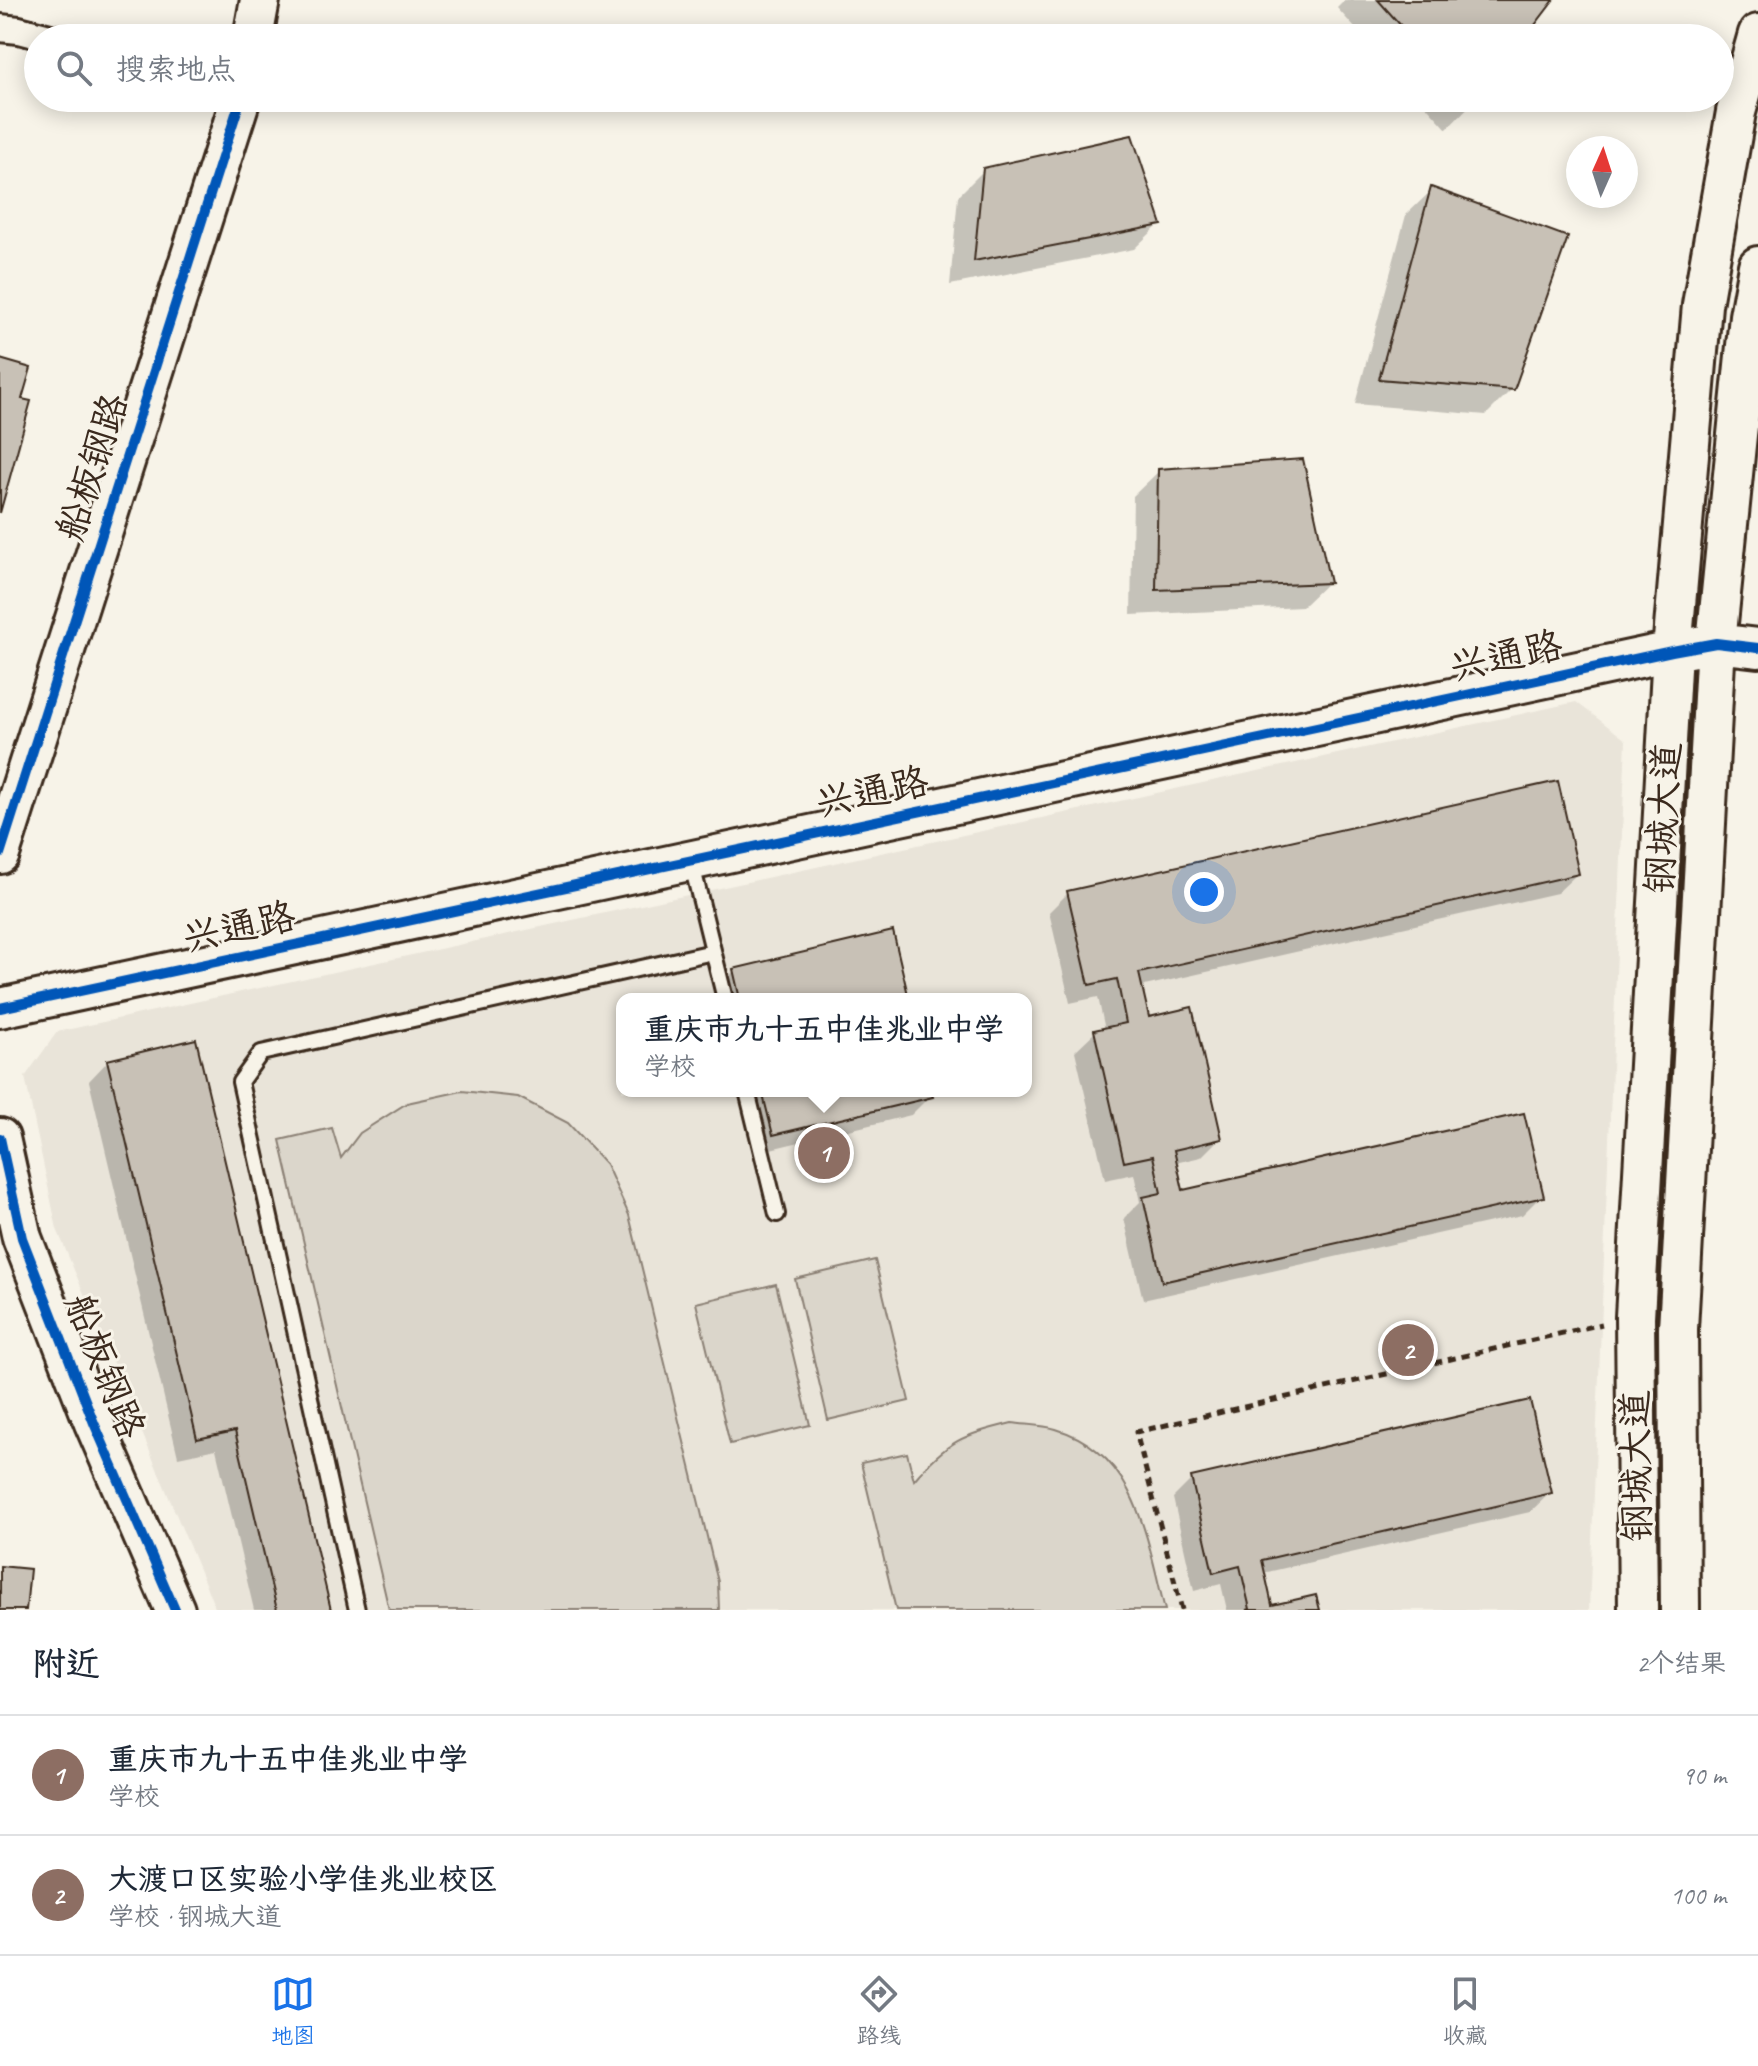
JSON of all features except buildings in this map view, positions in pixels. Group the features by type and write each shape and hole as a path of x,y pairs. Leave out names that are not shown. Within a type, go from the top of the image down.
{"street":[{"path":"256,24 260,0"},
{"path":"0,28 24,31"},
{"name":"钢城大道","path":"1638,1610 1635,1317 1672,651 1702,305 1736,112 1758,34"},
{"name":"船板钢路","path":"0,854 237,112"},
{"name":"钢城大道","path":"1680,1610 1678,1329 1716,643 1749,316 1758,266"},
{"name":"兴通路","path":"0,1008 1672,651 1716,643 1758,648"},
{"name":"船板钢路","path":"0,1138 22,1238 94,1423 175,1610"}],"lane":[{"path":"691,861 723,993"},
{"path":"357,1610 240,1082 261,1053 713,952"},
{"path":"748,1097 777,1214"}],"path":[{"path":"1182,1610 1136,1432 1635,1317"}],"shaded area":[{"path":"1576,702 1626,740 1589,1610 216,1610 57,1229 25,1077 57,1032"},
{"path":"462,1091 518,1097 568,1123 606,1164 629,1215 718,1582 719,1610 389,1610 280,1140 332,1128 341,1158 360,1133 407,1103"},
{"path":"875,1260 909,1401 828,1420 795,1279"},
{"path":"776,1284 810,1425 730,1444 696,1303"},
{"path":"1012,1423 1056,1429 1083,1441 1105,1458 1134,1502 1144,1528 1165,1610 896,1610 861,1463 907,1453 914,1480 936,1456 957,1441"}],"cycle path":[{"path":"0,854 237,112"},
{"path":"0,1008 1672,651 1716,643 1758,648"},
{"path":"0,1138 22,1238 94,1423 175,1610"}],"place":[{"name":"重庆市九十五中佳兆业中学","path":"824,1153"},
{"name":"大渡口区实验小学佳兆业校区","path":"1408,1350"}]}
